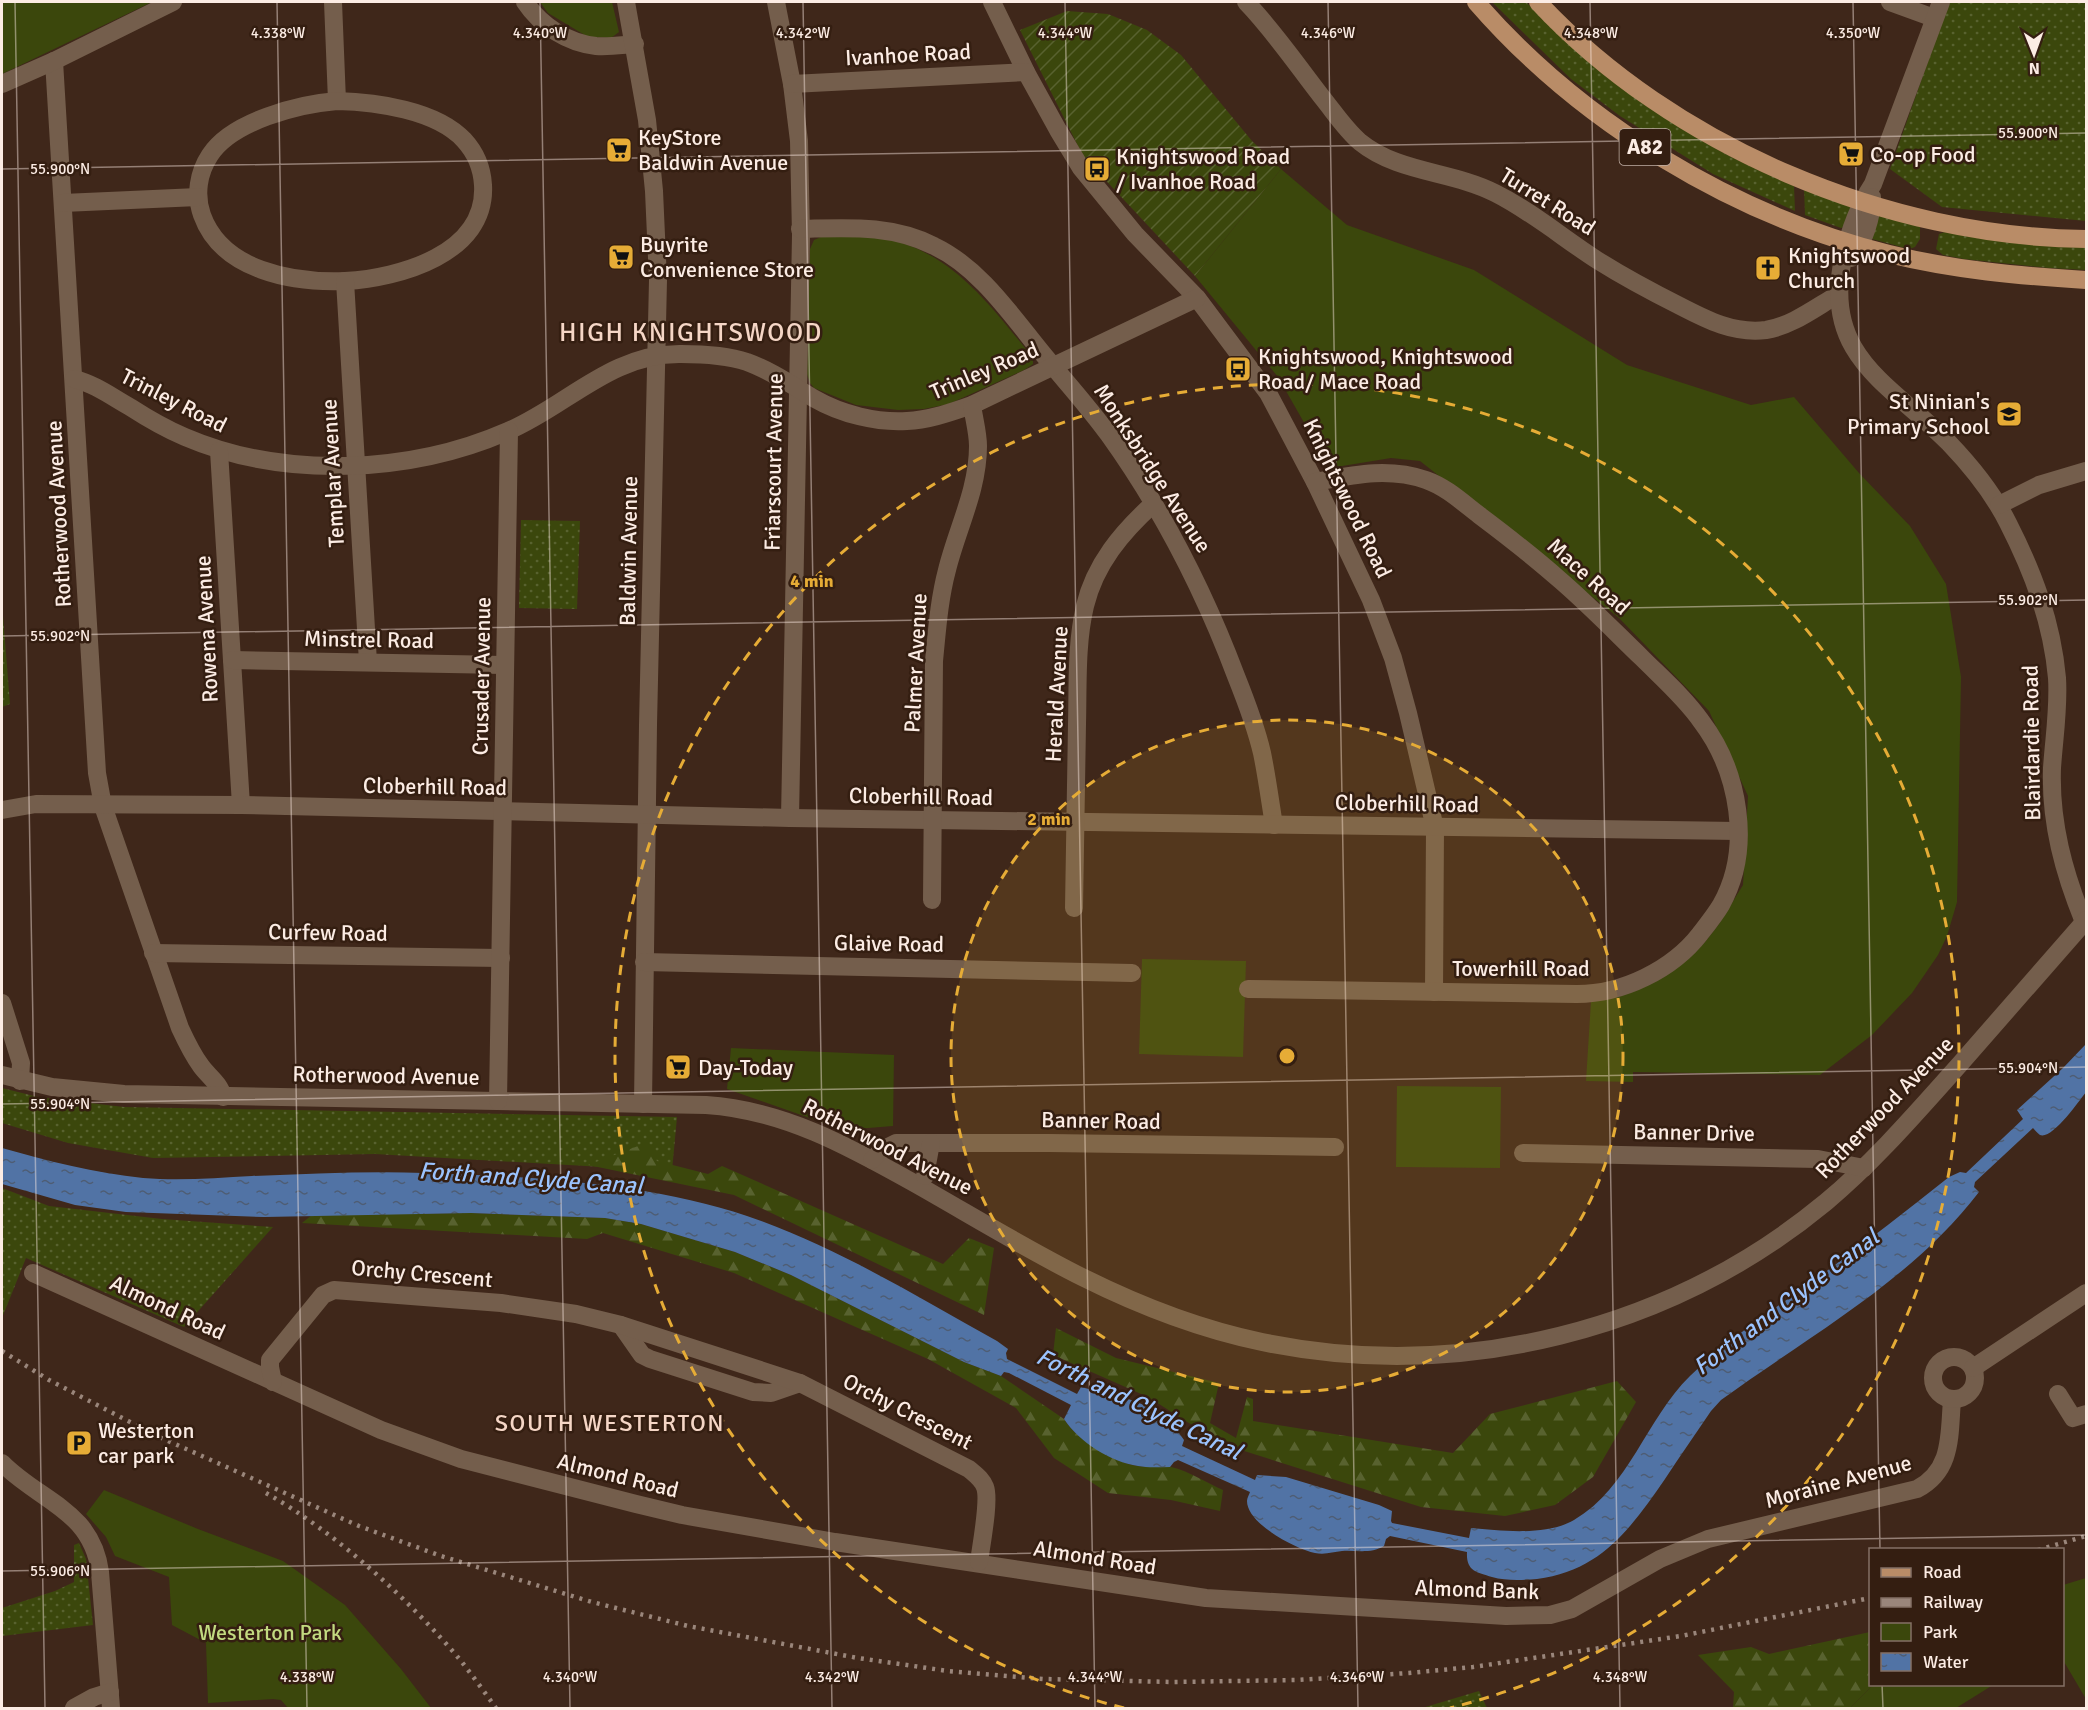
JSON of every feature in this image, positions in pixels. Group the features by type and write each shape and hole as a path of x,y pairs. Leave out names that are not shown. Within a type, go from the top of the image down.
{"main road":[{"name":"A82","path":"1476,2 1526,53 1594,111 1659,156 1697,178 1779,217 1854,244 1953,267 2086,280"},
{"name":"A82","path":"1538,2 1563,28 1641,94 1713,138 1805,181 1867,204 1939,223 1978,230 2086,239"}],"street":[{"path":"2,84 54,62 173,2"},
{"path":"333,2 337,101"},
{"path":"525,2 541,22 575,42 597,46 635,44"},
{"name":"Baldwin Avenue","path":"626,2 648,120 658,280 643,1104"},
{"name":"Friarscourt Avenue","path":"776,2 792,84 799,141 798,388 790,818"},
{"name":"Knightswood Road","path":"992,2 1026,72 1082,168 1135,234 1197,298 1268,393 1315,482 1371,600 1393,658 1435,828 1434,992"},
{"name":"Turret Road","path":"1246,2 1346,128 1371,149 1383,157 1404,165 1468,182 1494,193 1598,260 1660,296 1713,322 1732,328 1767,330 1793,321 1839,294"},
{"path":"1854,244 1873,184 1938,10 1890,2"},
{"name":"Rotherwood Avenue","path":"54,62 97,773 104,806 153,953 190,1050 219,1086 223,1097 643,1104 717,1106 755,1111 816,1132 872,1160 1080,1276 1125,1298 1214,1330 1300,1348 1390,1355 1466,1352 1505,1347 1576,1332 1638,1312 1712,1277 1763,1248 1825,1203 1864,1168 1908,1123 2085,921"},
{"name":"Ivanhoe Road","path":"792,84 1026,72"},
{"path":"337,101 391,106 414,113 452,130 472,150 479,163 483,184 482,204 478,216 455,245 440,255 403,271 375,278 345,281 306,279 274,273 247,264 231,255 206,226 198,197 203,169 211,154 221,143 268,116 293,108 337,101"},
{"path":"63,203 198,197"},
{"name":"Monksbridge Avenue","path":"800,229 864,227 910,236 958,260 984,284 1079,395 1110,437 1153,504 1202,591 1248,707 1262,752 1274,825"},
{"name":"Blairdardie Road","path":"1854,244 1841,271 1839,294 1840,314 1857,354 1868,370 1949,443 1974,469 1999,505 2029,564 2045,613 2054,652 2057,680 2057,713 2052,769 2053,807 2059,850 2068,882 2085,921"},
{"name":"Templar Avenue","path":"345,281 368,662"},
{"name":"Trinley Road","path":"74,379 93,385 145,417 219,451 298,465 392,463 430,456 509,431 600,376 628,364 656,356 677,354 728,357 772,373 817,400 842,411 886,421 906,422 946,415 972,405 1197,298"},
{"name":"Palmer Avenue","path":"932,900 934,662 937,624 947,568 977,467 978,445 972,405"},
{"name":"Crusader Avenue","path":"498,1101 509,431"},
{"name":"Rowena Avenue","path":"219,451 241,805"},
{"path":"1999,505 2039,485 2086,471"},
{"name":"Mace Road","path":"1315,482 1377,472 1395,473 1426,480 1443,487 1515,542 1588,604 1701,720 1716,743 1729,774 1737,799 1738,831"},
{"name":"Herald Avenue","path":"1074,908 1078,672 1086,605 1098,571 1108,552 1128,526 1153,504"},
{"name":"Minstrel Road","path":"232,660 504,665"},
{"name":"Cloberhill Road","path":"2,810 36,804 241,805 790,818 1738,831"},
{"name":"Towerhill Road","path":"1248,989 1588,994 1614,989 1648,975 1686,949 1711,920 1722,903 1734,869 1738,831"},
{"name":"Curfew Road","path":"153,953 501,958"},
{"name":"Glaive Road","path":"644,962 1132,973"},
{"path":"2,1003 21,1063 20,1080"},
{"path":"2,1075 63,1088 124,1094 223,1097"},
{"name":"Banner Road","path":"872,1160 882,1150 896,1143 1335,1147"},
{"path":"926,1176 931,1143"},
{"name":"Banner Drive","path":"1523,1153 1818,1158 1864,1168"},
{"name":"Almond Road","path":"33,1273 381,1430 461,1459 514,1474 693,1517 835,1542 1227,1601"},
{"name":"Orchy Crescent","path":"273,1382 270,1360 323,1295 334,1290 501,1304 576,1314 621,1325 642,1355 650,1359 753,1392 771,1393 800,1383 969,1469 986,1488 979,1563"},
{"path":"1973,1368 2086,1293"},
{"path":"1955,1357 1969,1362 1973,1368 1975,1383 1967,1396 1952,1400 1945,1398 1935,1388 1933,1381 1936,1367 1941,1361 1955,1357"},
{"path":"2058,1394 2073,1418 2086,1414"},
{"name":"Moraine Avenue","path":"1708,1539 1908,1492 1926,1484 1938,1473 1946,1455 1952,1400"},
{"path":"2,1463 74,1518 84,1529 96,1550 100,1572 110,1700 94,1697 74,1708"},
{"name":"Almond Bank","path":"1227,1601 1506,1616 1550,1615 1579,1605 1660,1560 1708,1539"}],"green space":[{"path":"2,2 152,2 2,74"},
{"path":"540,2 612,2 619,32 611,38 588,37 548,13"},
{"path":"1492,2 1526,2 1588,59 1655,110 1725,154 1794,186 1795,211 1713,174 1620,116 1571,79"},
{"path":"1949,2 2086,2 2086,221 1942,207 1890,169"},
{"path":"1067,11 1108,14 1147,30 1181,55 1252,141 1281,169 1195,276 1083,156 1020,30"},
{"path":"1281,169 1347,225 1474,270 1627,365 1751,405 1794,397 1859,473 1910,526 1946,584 1961,677 1957,902 1947,936 1938,955 1912,993 1872,1035 1820,1075 1633,1072 1633,1082 1586,1081 1591,1001 1687,960 1719,924 1743,885 1748,796 1709,711 1619,618 1420,461 1391,458 1330,468 1278,377 1195,276"},
{"path":"1804,189 1849,206 1852,209 1845,227 1841,228 1805,215"},
{"path":"1878,215 1920,227 1920,239 1915,247 1909,249 1872,239"},
{"path":"1945,232 2086,245 2086,270 2049,268 1943,255 1936,249 1939,234"},
{"path":"821,237 877,237 903,243 926,253 947,266 984,299 1033,358 1033,364 949,404 924,409 898,410 856,405 814,388 807,374 810,249 814,240"},
{"path":"521,520 580,521 577,609 519,608"},
{"path":"2,603 10,704 2,707"},
{"path":"1142,959 1246,961 1243,1057 1139,1054"},
{"path":"731,1048 894,1055 893,1126 844,1130 727,1089"},
{"path":"1397,1086 1501,1087 1500,1168 1396,1167"},
{"path":"2,1088 38,1097 124,1107 677,1117 672,1171 375,1154 153,1158 68,1143 2,1123"},
{"path":"646,1143 657,1161 708,1174 722,1166 943,1264 969,1238 994,1248 984,1315 734,1195 588,1165"},
{"path":"2,1188 49,1206 162,1219 273,1227 184,1327 26,1258 2,1318"},
{"path":"471,1213 605,1218 641,1224 735,1252 791,1275 964,1362 1001,1376 1064,1419 1078,1435 1107,1455 1138,1466 1167,1466 1178,1469 1223,1490 1220,1511 1171,1500 1108,1493 1054,1458 1016,1408 928,1359 734,1273 603,1233 587,1239 302,1223 312,1215"},
{"path":"1056,1328 1116,1358 1219,1383 1210,1423 1236,1438 1247,1397 1253,1399 1253,1421 1453,1453 1490,1414 1617,1381 1636,1402 1593,1477 1555,1505 1505,1516 1421,1507 1222,1444 1148,1397 1053,1355"},
{"name":"Westerton Park","path":"104,1490 283,1561 345,1605 401,1669 431,1708 288,1708 281,1700 273,1699 208,1703 206,1643 172,1625 169,1577 115,1556 106,1537 86,1514"},
{"path":"79,1543 86,1559 93,1625 2,1636 2,1608 55,1591 74,1582 74,1545"},
{"path":"2086,1578 2086,1699 2064,1662 2064,1585"},
{"path":"1869,1632 1869,1686 1872,1686 1850,1708 1733,1708 1734,1692 1698,1655 1751,1647 1769,1654"},
{"path":"1872,1686 1991,1686 1956,1708 1850,1708"},
{"path":"1479,1691 1487,1708 1422,1708"}],"water":[{"name":"Forth and Clyde Canal","path":"2086,1044 2086,1092 2058,1126 2045,1135 2040,1135 2033,1128 1975,1182 1974,1187 1979,1192 1923,1253 1858,1305 1721,1400 1640,1514 1612,1544 1597,1557 1579,1567 1537,1579 1514,1580 1486,1575 1470,1567 1467,1552 1390,1536 1386,1539 1384,1546 1374,1550 1322,1554 1307,1551 1285,1541 1255,1518 1249,1510 1247,1501 1250,1492 1178,1460 1170,1467 1146,1467 1128,1464 1096,1450 1064,1419 1071,1405 1009,1373 1004,1372 1001,1376 964,1362 791,1275 735,1252 641,1224 605,1218 471,1213 264,1217 126,1212 75,1205 2,1184 2,1148 72,1166 143,1178 198,1179 403,1172 463,1174 587,1183 670,1196 709,1205 780,1228 875,1273 997,1341 1008,1349 1007,1359 1077,1394 1081,1387 1125,1398 1151,1409 1163,1416 1174,1427 1184,1440 1182,1446 1255,1480 1257,1475 1286,1477 1379,1505 1392,1511 1392,1523 1469,1538 1471,1528 1524,1531 1563,1525 1593,1506 1623,1472 1661,1412 1690,1376 1735,1337 1850,1254 1949,1177 1960,1172 1966,1173 2023,1119 2017,1110"}],"railway":[{"path":"2,1351 49,1380 157,1436 359,1526 441,1556 592,1602 688,1626 858,1658 948,1671 1044,1679 1173,1682 1297,1680 1409,1673 1473,1667 1681,1636 1869,1598"},
{"path":"266,1493 318,1527 395,1591 461,1661 496,1708"},
{"path":"2045,1548 2086,1536"}],"place":[{"name":"KeyStore Baldwin Avenue","path":"619,150"},
{"name":"Co-op Food","path":"1851,154"},
{"name":"Knightswood Road / Ivanhoe Road","path":"1097,169"},
{"name":"Buyrite Convenience Store","path":"621,257"},
{"name":"Knightswood Church","path":"1768,268"},
{"name":"Knightswood, Knightswood Road/ Mace Road","path":"1238,369"},
{"name":"St Ninian's Primary School","path":"2009,414"},
{"name":"Day-Today","path":"678,1067"},
{"name":"Westerton car park","path":"79,1443"}],"district":[{"name":"HIGH KNIGHTSWOOD","path":"691,332"},
{"name":"SOUTH WESTERTON","path":"610,1423"}]}
